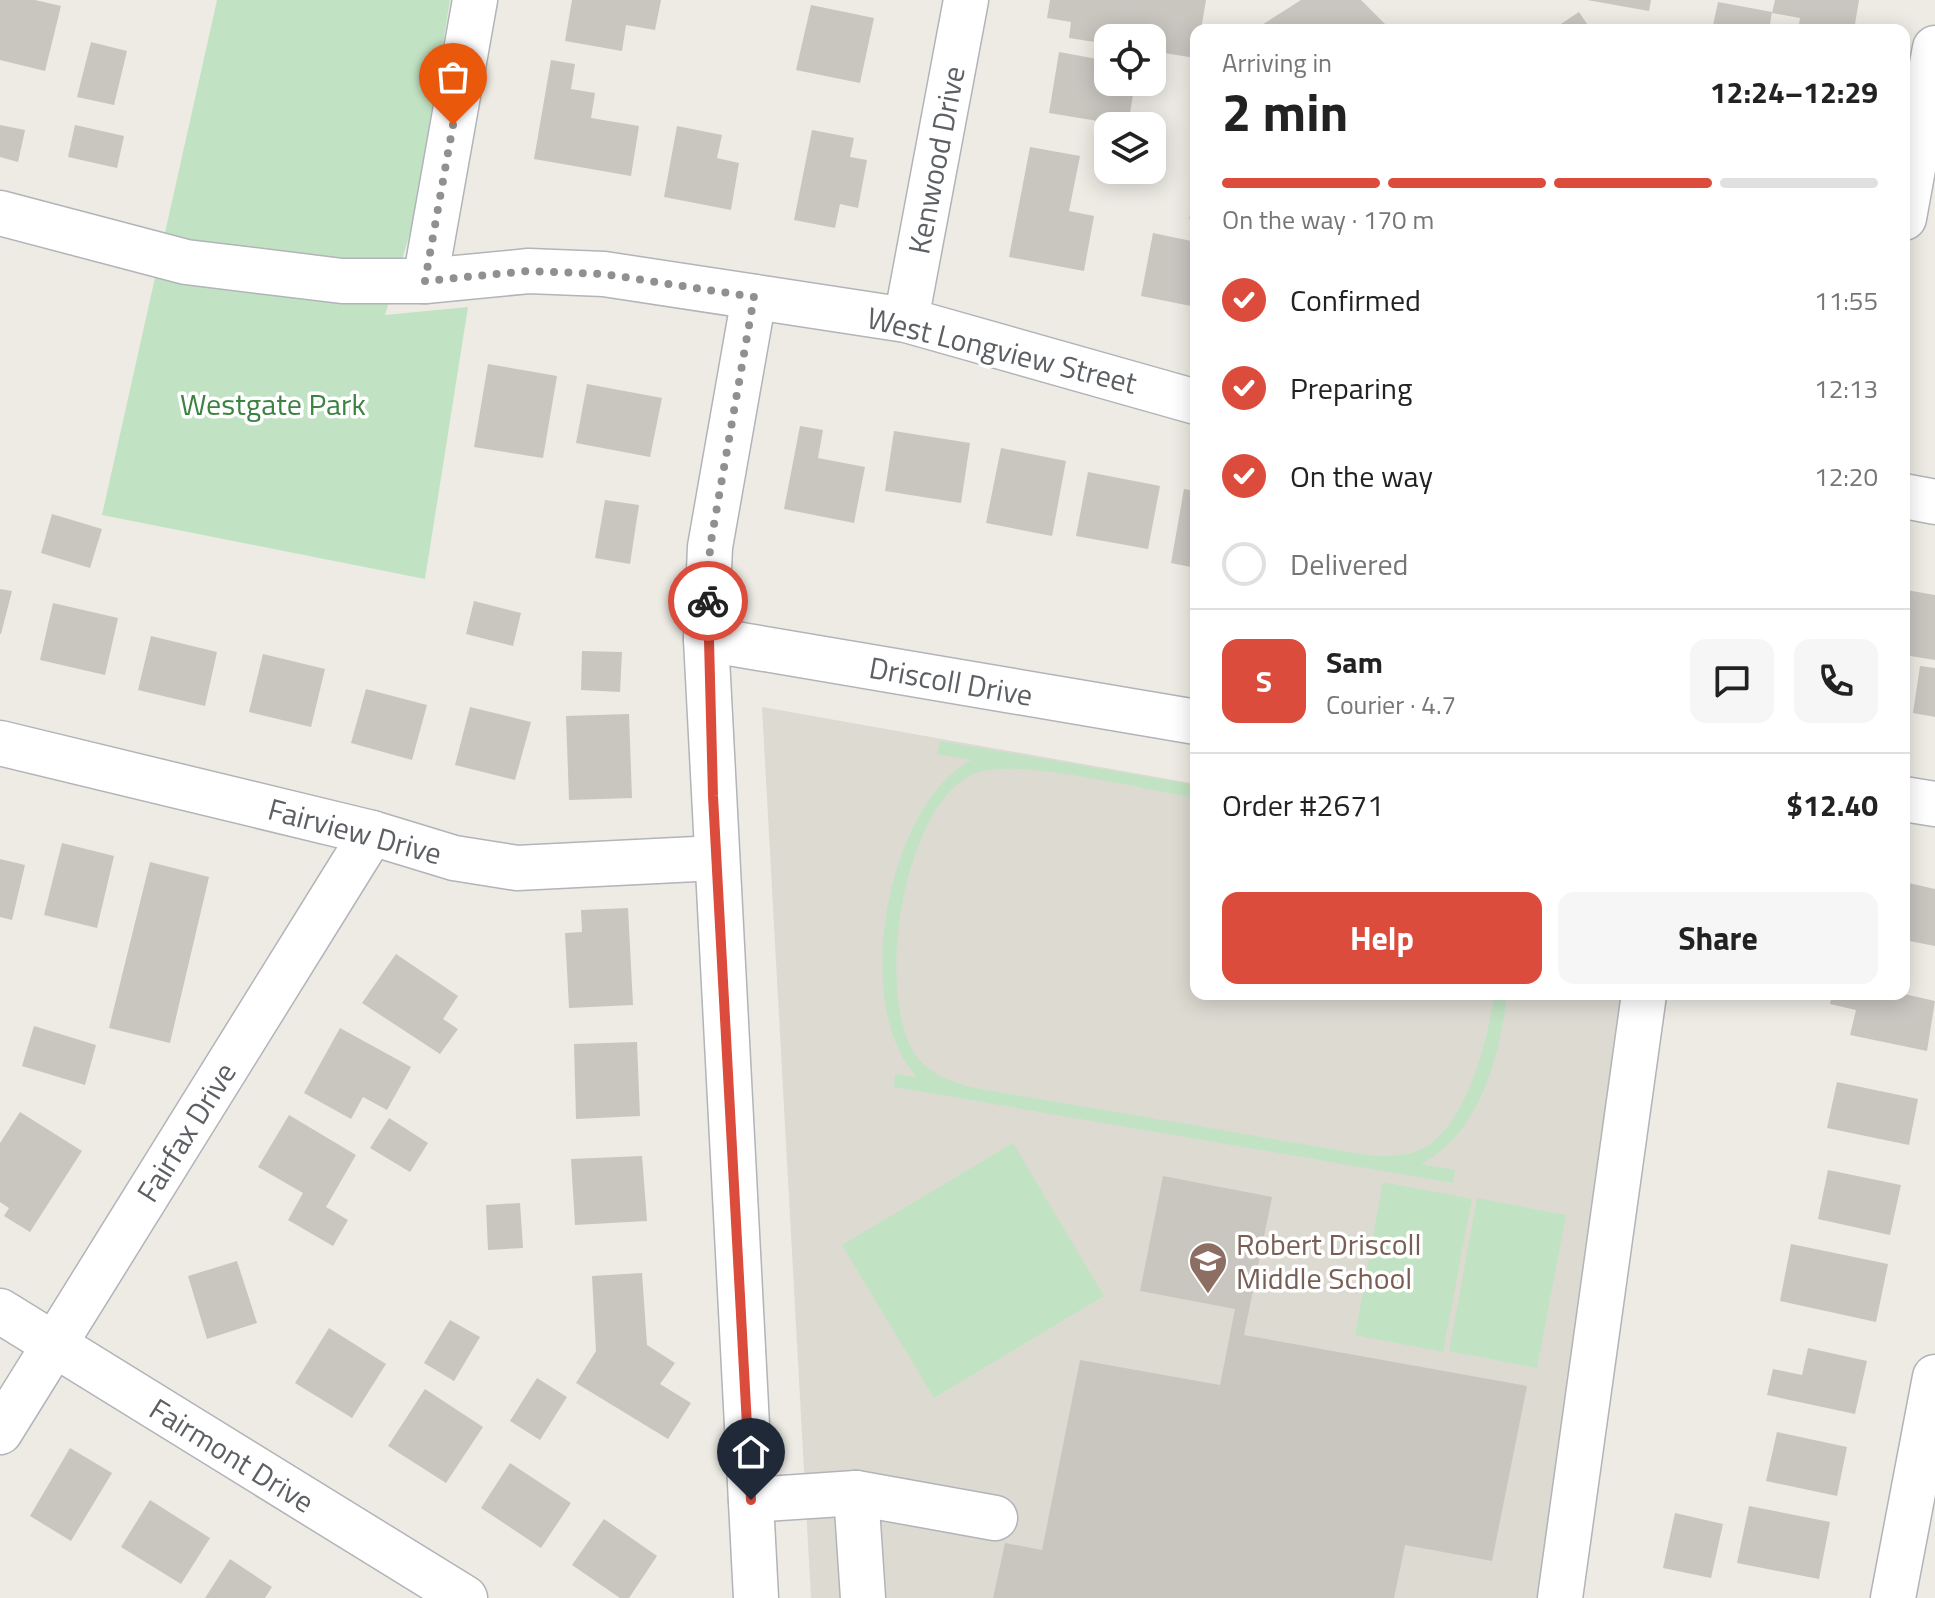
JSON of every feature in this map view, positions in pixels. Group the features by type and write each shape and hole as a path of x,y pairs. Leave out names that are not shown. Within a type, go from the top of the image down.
{"street":[{"path":"425,281 475,0"},
{"name":"Kenwood Drive","path":"906,320 966,0"},
{"path":"1910,185 1935,48"},
{"name":"West Longview Street","path":"0,213 186,262 342,281 425,281 529,271 604,274 906,320 1190,400"},
{"path":"754,297 710,547 706,639 756,1598"},
{"path":"1910,497 1935,502"},
{"name":"Driscoll Drive","path":"706,639 1190,721"},
{"name":"Fairview Drive","path":"0,743 372,833 454,858 517,868 716,858"},
{"path":"1910,800 1935,804"},
{"name":"Fairfax Drive","path":"0,1432 372,833"},
{"path":"1560,1598 1643,1000"},
{"name":"Fairmont Drive","path":"0,1311 465,1598"},
{"path":"1893,1598 1935,1377"},
{"path":"751,1500 856,1493 995,1518"},
{"path":"856,1493 863,1598"}],"shaded area":[{"name":"Robert Driscoll Middle School","path":"762,707 1190,783 1190,1000 1667,1000 1575,1598 811,1598"}],"green space":[{"name":"Westgate Park","path":"217,0 450,0 415,217 385,315 468,307 425,579 102,515"},
{"path":"940,741 1190,784 1190,797 1024,769 979,772 953,789 931,818 914,858 903,902 897,949 897,992 904,1030 918,1058 929,1069 970,1087 1367,1155 1402,1155 1422,1149 1438,1138 1451,1122 1463,1102 1481,1057 1493,1000 1506,1000 1499,1042 1484,1091 1458,1134 1441,1151 1421,1164 1455,1170 1453,1183 894,1087 895,1074 917,1077 897,1045 885,1004 882,958 887,909 899,862 918,819 942,784 971,760 937,754"},
{"path":"1013,1143 1104,1296 934,1398 842,1245"},
{"path":"1383,1182 1472,1199 1443,1352 1355,1335"},
{"path":"1477,1198 1566,1215 1537,1368 1449,1351"}],"building":[{"path":"0,0 35,0 61,6 45,71 0,60"},
{"path":"572,0 661,0 655,30 626,25 622,51 565,41"},
{"path":"1050,0 1206,0 1202,24 1190,24 1190,57 1166,53 1166,24 1094,24 1094,42 1069,38 1071,22 1047,18"},
{"path":"1301,0 1361,0 1385,24 1263,24"},
{"path":"1587,0 1651,0 1649,11"},
{"path":"1775,0 1859,0 1855,24 1799,24 1800,18 1772,13"},
{"path":"1718,2 1772,12 1770,24 1713,24"},
{"path":"811,5 874,18 860,83 796,70"},
{"path":"1579,12 1587,24 1561,24"},
{"path":"91,42 127,51 114,105 77,97"},
{"path":"1059,52 1094,58 1094,96 1133,96 1130,112 1094,112 1094,120 1049,113"},
{"path":"551,60 575,64 571,89 595,93 591,118 639,126 631,176 534,159"},
{"path":"0,125 25,130 18,162 0,157"},
{"path":"75,125 124,136 117,168 68,157"},
{"path":"677,126 722,135 717,158 739,163 731,210 664,197"},
{"path":"812,130 854,138 850,157 867,160 858,208 840,204 835,228 794,220"},
{"path":"1030,147 1080,156 1069,211 1094,216 1084,271 1009,257"},
{"path":"1153,233 1190,241 1190,306 1141,296"},
{"path":"488,364 557,376 543,458 474,447"},
{"path":"587,384 662,398 650,457 576,443"},
{"path":"800,426 823,430 818,458 865,467 854,523 784,509"},
{"path":"894,431 970,443 961,503 885,491"},
{"path":"1001,448 1066,461 1052,536 986,523"},
{"path":"1088,472 1160,486 1148,549 1076,536"},
{"path":"1184,489 1190,490 1190,567 1171,563"},
{"path":"605,500 639,505 630,564 595,558"},
{"path":"52,514 102,529 90,568 41,553"},
{"path":"0,589 12,591 1,634 0,634"},
{"path":"1910,591 1935,595 1935,660 1910,656"},
{"path":"474,601 521,613 513,646 466,634"},
{"path":"53,603 118,618 105,675 40,660"},
{"path":"151,636 217,652 205,706 138,690"},
{"path":"582,651 622,652 620,692 581,690"},
{"path":"263,654 325,669 311,727 249,712"},
{"path":"1920,666 1935,668 1935,717 1913,713"},
{"path":"366,689 427,705 412,760 351,743"},
{"path":"470,707 531,722 515,780 455,765"},
{"path":"629,714 632,798 569,800 566,716"},
{"path":"62,843 114,856 97,928 44,915"},
{"path":"0,859 25,865 12,920 0,917"},
{"path":"150,862 209,877 170,1043 109,1028"},
{"path":"1910,883 1935,889 1935,946 1910,941"},
{"path":"628,908 633,1005 569,1008 565,933 582,932 581,910"},
{"path":"396,954 458,996 443,1019 458,1029 440,1054 362,1003"},
{"path":"1910,995 1935,1001 1927,1051 1850,1035 1856,1010 1830,1004 1831,1000 1910,1000"},
{"path":"34,1026 96,1045 85,1085 22,1066"},
{"path":"340,1028 411,1067 387,1110 363,1097 351,1119 304,1093"},
{"path":"637,1042 640,1116 576,1119 574,1044"},
{"path":"1837,1082 1918,1099 1909,1145 1827,1128"},
{"path":"20,1112 82,1151 30,1232 4,1216 9,1208 0,1202 0,1143"},
{"path":"289,1115 356,1155 326,1207 348,1220 333,1246 288,1220 303,1193 258,1167"},
{"path":"389,1118 428,1143 410,1172 370,1148"},
{"path":"642,1156 647,1221 575,1225 571,1159"},
{"path":"1828,1170 1901,1185 1890,1235 1818,1219"},
{"path":"1163,1176 1272,1197 1244,1335 1527,1386 1492,1561 1405,1545 1394,1598 993,1598 1005,1543 1042,1550 1080,1360 1220,1385 1235,1309 1140,1291"},
{"path":"520,1203 523,1248 488,1250 486,1205"},
{"path":"1791,1244 1888,1264 1876,1322 1780,1301"},
{"path":"237,1261 257,1323 207,1339 188,1276"},
{"path":"642,1273 647,1345 675,1363 660,1384 691,1403 668,1439 576,1383 596,1351 592,1276"},
{"path":"450,1320 480,1337 454,1381 424,1363"},
{"path":"329,1328 386,1364 352,1418 295,1383"},
{"path":"1808,1348 1867,1361 1855,1414 1767,1395 1773,1369 1802,1375"},
{"path":"537,1378 567,1397 540,1440 510,1421"},
{"path":"425,1389 483,1427 446,1483 388,1446"},
{"path":"1777,1432 1847,1447 1837,1496 1766,1481"},
{"path":"70,1448 112,1473 71,1541 30,1516"},
{"path":"510,1463 571,1503 541,1548 481,1508"},
{"path":"150,1500 210,1538 181,1584 121,1547"},
{"path":"1749,1506 1830,1522 1819,1579 1737,1563"},
{"path":"1675,1513 1723,1524 1711,1578 1663,1568"},
{"path":"604,1519 657,1556 629,1598 620,1598 572,1565"},
{"path":"230,1559 272,1587 265,1598 205,1598"}],"way so far":[{"path":"453,125 425,281 529,271 604,274 754,297 710,547 708,601"}],"place":[{"name":"Robert Driscoll Middle School","path":"1208,1295"}],"route":[{"path":"708,601 706,639 713,796 751,1500"}]}
